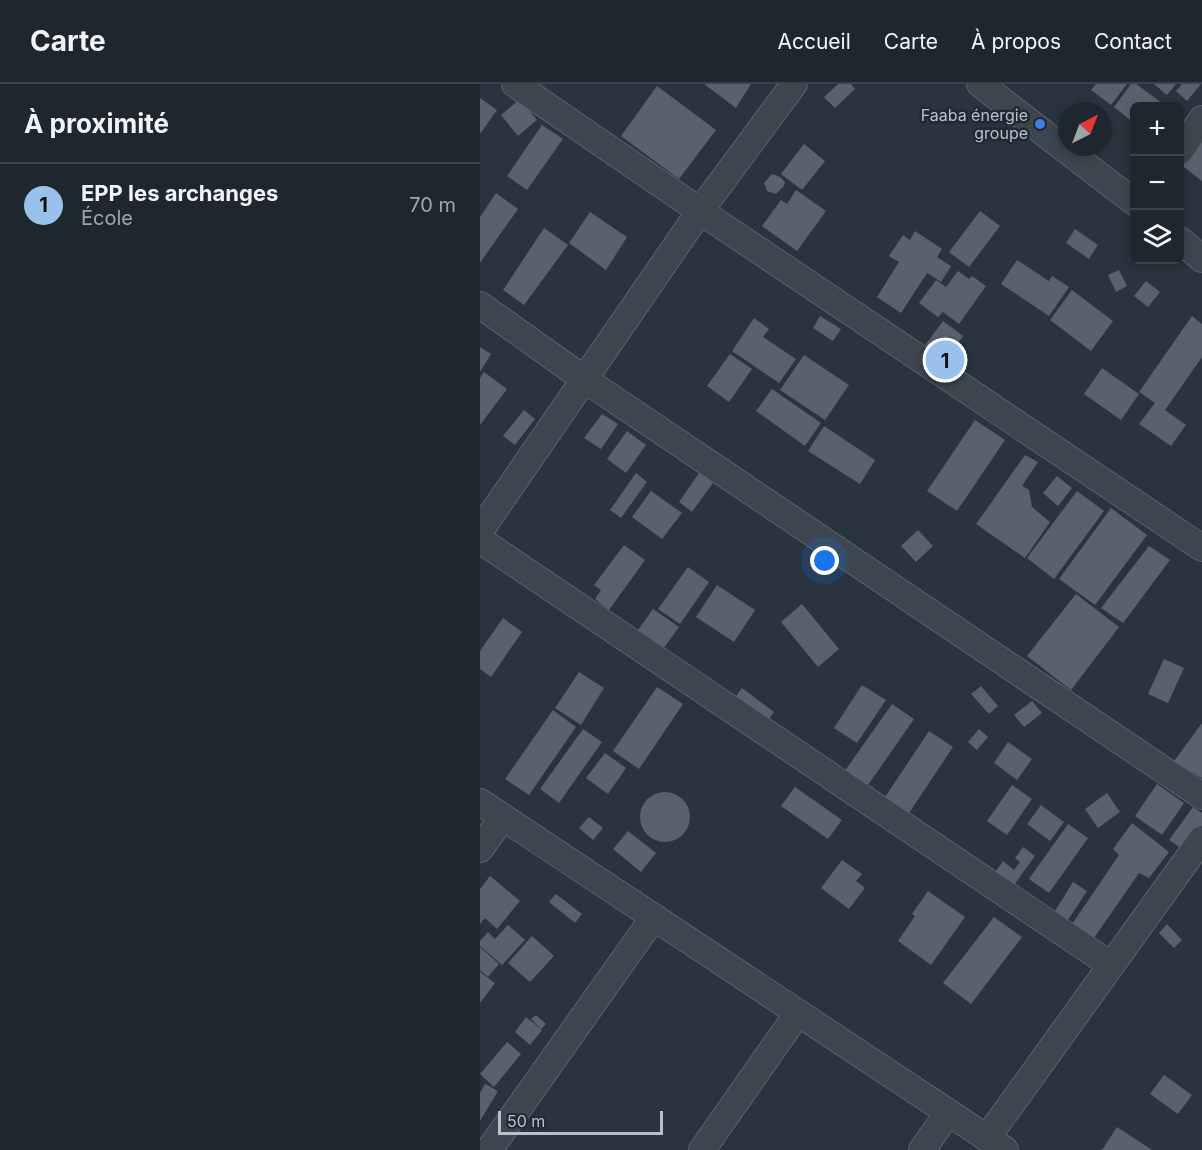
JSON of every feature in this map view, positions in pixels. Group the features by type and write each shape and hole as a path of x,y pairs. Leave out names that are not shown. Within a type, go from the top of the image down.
{"street":[{"path":"515,84 1202,548"},
{"path":"480,531 700,211 794,84"},
{"path":"985,86 1130,199"},
{"path":"1184,144 1202,119"},
{"path":"1184,244 1202,259"},
{"path":"480,305 584,379 1202,796"},
{"path":"480,540 1111,965"},
{"path":"480,802 996,1144 1111,965 1202,838"},
{"path":"480,849 503,817"},
{"path":"489,1150 654,917"},
{"path":"702,1150 798,1013"},
{"path":"922,1150 948,1113"}],"building":[{"path":"704,84 751,84 736,108"},
{"path":"838,84 851,84 855,89 835,108 824,97"},
{"path":"1096,84 1127,84 1112,104 1091,90"},
{"path":"1131,84 1136,84 1161,102 1130,102 1130,120 1114,107"},
{"path":"1154,84 1176,84 1167,95"},
{"path":"1182,84 1201,84 1187,101 1176,91"},
{"path":"657,86 716,130 679,179 621,136"},
{"path":"480,98 497,110 480,134"},
{"path":"520,99 537,120 518,136 501,115"},
{"path":"542,125 563,139 527,190 507,176"},
{"path":"1202,133 1202,181 1184,167 1184,158"},
{"path":"804,144 825,161 802,190 781,174"},
{"path":"772,174 785,182 776,194 767,191 764,183"},
{"path":"796,190 826,211 797,251 762,226 781,200 787,204"},
{"path":"496,193 518,209 480,263 480,217"},
{"path":"980,211 1000,226 969,267 949,252"},
{"path":"590,212 627,237 606,270 569,243"},
{"path":"544,228 568,245 524,305 503,290"},
{"path":"1075,229 1098,245 1089,259 1066,243"},
{"path":"915,231 942,249 937,257 951,266 941,282 927,273 901,313 877,297 899,262 889,256 903,235 910,240"},
{"path":"1017,260 1049,281 1052,276 1069,287 1049,316 1001,284"},
{"path":"1119,270 1127,286 1116,292 1108,275"},
{"path":"958,271 969,279 972,276 986,286 959,324 943,312 938,317 919,303 936,280 946,287"},
{"path":"1146,281 1160,292 1148,307 1134,296"},
{"path":"1072,290 1113,321 1091,351 1050,320"},
{"path":"820,316 841,329 833,341 813,328"},
{"path":"1192,316 1202,324 1202,357 1165,410 1186,425 1171,446 1139,424 1155,403 1139,392"},
{"path":"754,318 769,329 763,337 796,359 779,383 732,351"},
{"path":"943,321 963,336 943,363 923,348"},
{"path":"480,347 491,354 480,372"},
{"path":"730,354 752,369 729,402 707,386"},
{"path":"804,355 849,385 825,420 780,390"},
{"path":"1102,368 1139,394 1121,420 1084,394"},
{"path":"484,372 507,389 480,425 480,378"},
{"path":"772,389 821,423 805,446 756,411"},
{"path":"524,410 535,419 515,445 503,436"},
{"path":"602,414 618,424 601,449 584,438"},
{"path":"975,420 1005,440 957,511 927,491"},
{"path":"824,426 875,460 860,484 808,451"},
{"path":"627,431 646,445 626,473 607,459"},
{"path":"1025,455 1038,462 1022,486 1029,490 1032,507 1050,522 1025,558 976,524"},
{"path":"636,473 647,482 621,518 610,510"},
{"path":"699,473 713,483 692,512 679,502"},
{"path":"1057,476 1072,488 1058,506 1043,493"},
{"path":"651,491 682,513 662,539 632,517"},
{"path":"1077,491 1104,511 1054,579 1027,558"},
{"path":"1111,508 1147,535 1095,605 1059,579"},
{"path":"918,530 933,546 916,562 901,546"},
{"path":"624,545 645,560 609,610 595,599 601,590 594,585"},
{"path":"1149,546 1170,560 1123,623 1101,608"},
{"path":"688,567 709,582 680,624 658,609"},
{"path":"717,585 755,610 734,642 696,617"},
{"path":"1076,594 1119,627 1071,690 1027,656"},
{"path":"802,604 839,649 818,667 781,622"},
{"path":"653,609 679,627 664,648 638,630"},
{"path":"503,618 522,632 491,677 480,669 480,651"},
{"path":"1164,659 1184,668 1168,703 1148,694"},
{"path":"579,672 604,688 581,725 555,708"},
{"path":"862,685 886,700 857,743 834,728"},
{"path":"981,686 998,706 989,714 971,694"},
{"path":"657,687 683,704 639,769 613,751"},
{"path":"742,688 774,712 768,720 736,696"},
{"path":"1032,701 1042,713 1024,727 1014,715"},
{"path":"892,704 914,719 866,788 844,772"},
{"path":"553,710 576,727 529,795 505,779"},
{"path":"1202,723 1202,778 1174,761"},
{"path":"583,729 602,742 559,803 540,789"},
{"path":"979,729 988,737 977,750 968,742"},
{"path":"929,731 953,747 907,816 883,800"},
{"path":"1008,742 1032,759 1017,780 994,763"},
{"path":"605,753 626,768 608,794 586,778"},
{"path":"1157,784 1184,803 1162,835 1135,816"},
{"path":"1012,785 1032,799 1007,835 987,821"},
{"path":"795,787 842,820 828,839 781,806"},
{"path":"665,792 674,794 685,803 690,817 688,826 679,837 665,842 656,840 645,831 640,817 642,808 651,797"},
{"path":"1107,793 1120,812 1098,828 1085,809"},
{"path":"1041,805 1064,822 1050,841 1027,824"},
{"path":"1193,807 1202,813 1202,828 1185,851 1169,840"},
{"path":"589,817 603,828 593,840 579,828"},
{"path":"1132,823 1169,852 1149,878 1139,873 1092,941 1070,927 1119,855 1113,849"},
{"path":"1068,824 1088,838 1049,893 1029,879"},
{"path":"628,831 656,853 641,872 613,849"},
{"path":"1023,847 1035,856 1011,889 993,875 1003,861 1014,870 1020,862 1015,858"},
{"path":"842,860 862,874 856,881 865,888 849,909 821,888"},
{"path":"490,876 520,901 497,929 485,918 480,924 480,889"},
{"path":"1073,882 1087,891 1068,920 1055,911"},
{"path":"928,891 965,917 931,965 898,941 915,916 912,914"},
{"path":"556,894 582,914 575,923 549,902"},
{"path":"994,917 1022,937 971,1004 943,983"},
{"path":"1167,924 1182,940 1174,948 1159,933"},
{"path":"508,925 525,940 502,965 480,946 480,941 488,932 495,939"},
{"path":"532,936 554,956 530,982 508,963"},
{"path":"480,947 499,964 488,977 480,970"},
{"path":"480,972 495,983 480,1003"},
{"path":"536,1015 546,1024 541,1029 531,1019"},
{"path":"526,1017 542,1030 530,1045 515,1032"},
{"path":"507,1042 521,1054 494,1087 480,1074"},
{"path":"1164,1075 1192,1095 1178,1114 1150,1094"},
{"path":"485,1084 498,1091 480,1121 480,1093"},
{"path":"1117,1127 1152,1150 1102,1150"}],"place":[{"name":"Faaba énergie groupe","path":"1040,124"},
{"name":"EPP les archanges","path":"945,360"}]}
